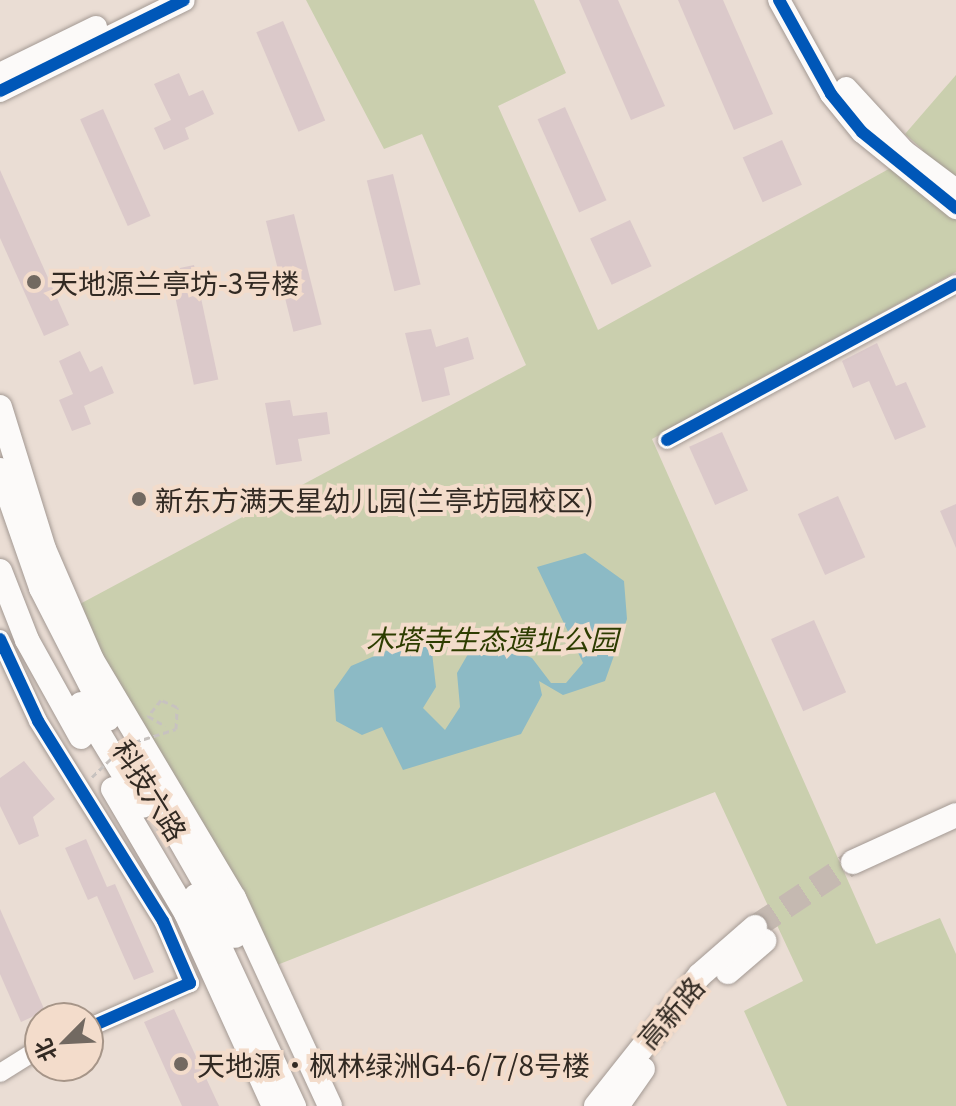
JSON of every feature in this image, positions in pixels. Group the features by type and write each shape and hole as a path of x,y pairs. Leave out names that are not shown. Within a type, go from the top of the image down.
{"main road":[{"path":"0,407 44,549 92,660 234,898 330,1106"},
{"name":"科技六路","path":"0,470 84,682 192,856 312,1106"},
{"name":"科技六路","path":"0,523 68,683 186,877 294,1106"},
{"path":"0,571 55,694 186,913 274,1106"},
{"path":"956,815 856,869 956,832"},
{"name":"高新路","path":"596,1106 700,975 760,934 710,988 617,1106"}],"street":[{"path":"0,74 151,0"},
{"path":"0,91 184,0"},
{"path":"779,0 831,94 862,132 956,208"},
{"path":"795,0 854,100 956,190"},
{"path":"667,440 956,284"},
{"path":"0,639 38,721 163,921 190,983 104,1021"},
{"path":"0,1073 24,1058"}],"path":[{"path":"92,777 125,745 176,729 177,707 155,702 150,721 165,726"}],"green space":[{"name":"木塔寺生态遗址公园","path":"306,0 534,0 566,73 498,106 598,330 923,150 905,134 956,75 956,272 652,439 876,944 940,918 956,954 956,1106 787,1106 744,1011 803,981 715,792 272,967 108,675 78,605 526,365 422,134 384,149"}],"water":[{"path":"585,553 624,581 627,619 605,681 563,695 539,681 542,695 521,734 403,770 382,727 362,735 336,721 334,690 351,666 405,643 431,644 436,687 423,708 445,730 460,707 457,673 468,654 503,646 532,658 551,683 566,683 583,663 537,567"}],"building":[{"path":"579,0 618,0 665,106 631,120"},
{"path":"678,0 723,0 773,114 734,130"},
{"path":"283,21 325,120 299,132 256,32"},
{"path":"179,73 189,96 203,90 214,114 185,128 189,139 164,150 154,128 171,120 154,84"},
{"path":"565,107 606,200 579,212 538,119"},
{"path":"103,109 151,216 128,226 80,119"},
{"path":"782,140 802,185 763,202 743,157"},
{"name":"天地源兰亭坊-3号楼","path":"0,170 69,325 44,336 0,238"},
{"path":"393,174 421,285 394,291 367,181"},
{"path":"294,214 322,325 293,332 266,221"},
{"path":"630,220 652,266 612,285 590,239"},
{"path":"194,265 218,379 194,385 170,270"},
{"path":"431,329 436,347 468,337 474,359 444,368 450,395 422,402 405,333"},
{"path":"877,343 896,386 906,382 926,427 895,440 869,381 853,388 842,361"},
{"path":"80,351 90,372 102,366 114,393 84,406 91,424 72,431 59,400 73,394 59,361"},
{"path":"290,400 293,416 327,412 330,434 298,439 302,461 276,465 265,403"},
{"path":"722,432 748,490 715,505 689,447"},
{"path":"838,496 865,557 825,575 798,514"},
{"path":"956,504 956,548 940,511"},
{"path":"814,620 846,692 803,711 771,639"},
{"path":"24,761 55,799 33,817 39,836 19,845 0,806 0,778"},
{"path":"86,839 107,887 115,884 154,972 134,980 97,896 88,900 65,848"},
{"path":"0,909 41,1002 24,1002 24,1021 21,1022 0,974"},
{"name":"天地源·枫林绿洲G4-6/7/8号楼","path":"174,1009 219,1106 182,1106 144,1022"}],"tunnel":[{"path":"755,927 853,862"}],"cycle path":[{"path":"0,91 184,0"},
{"path":"779,0 831,94 862,132 956,208"},
{"path":"667,440 956,284"},
{"path":"0,639 38,721 163,921 190,983 104,1021"}],"place":[{"name":"天地源兰亭坊-3号楼","path":"34,282"},
{"name":"新东方满天星幼儿园(兰亭坊园校区)","path":"139,499"},
{"name":"天地源·枫林绿洲G4-6/7/8号楼","path":"181,1064"}]}
